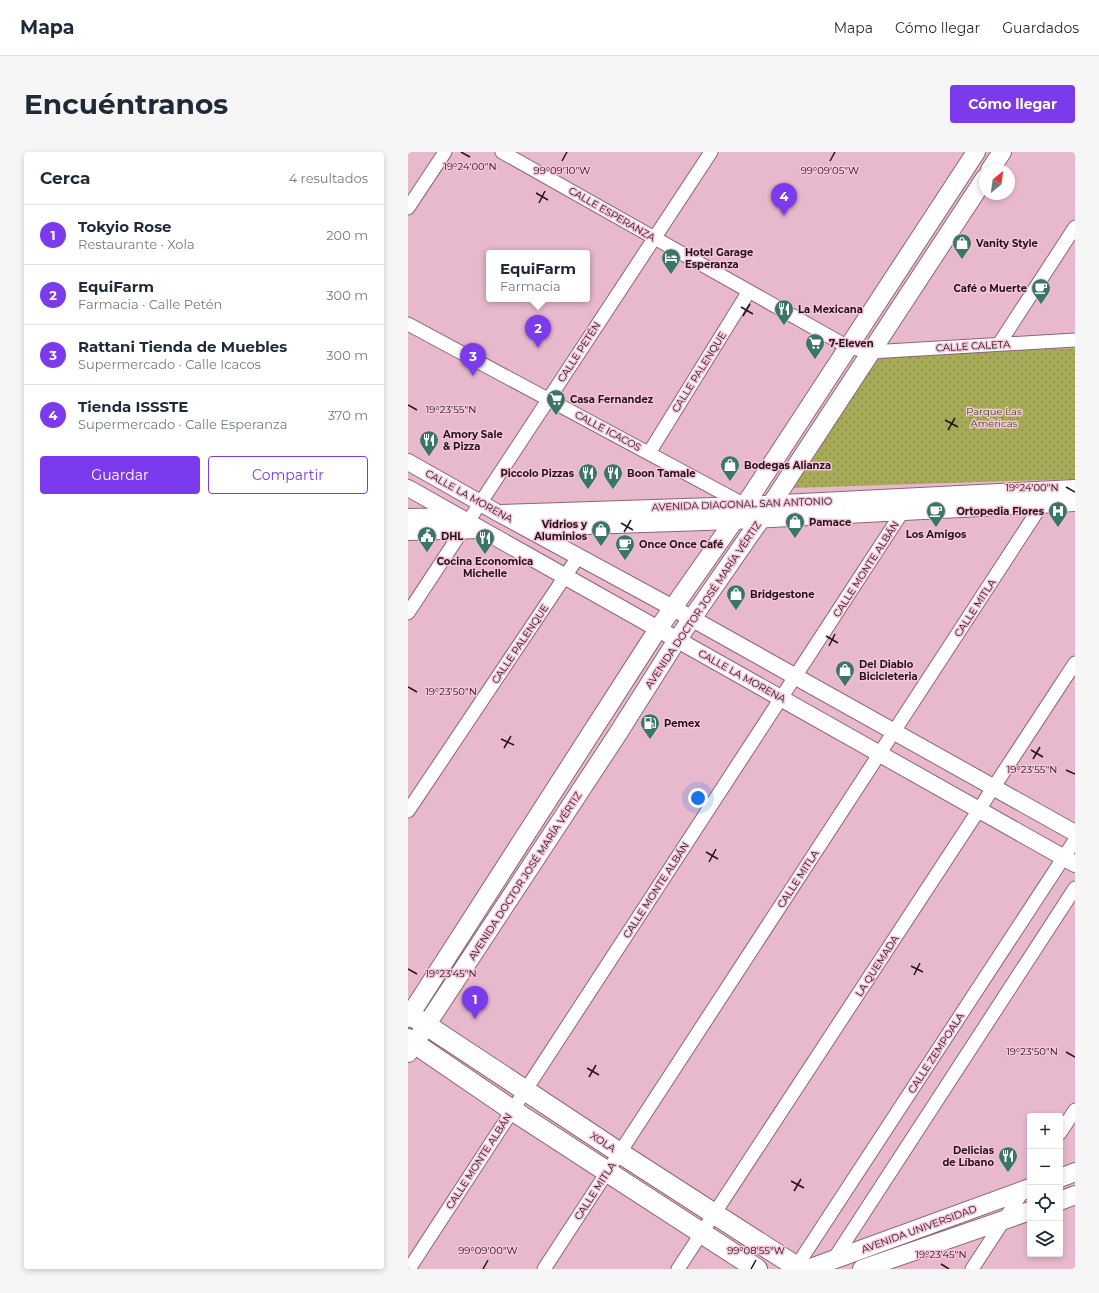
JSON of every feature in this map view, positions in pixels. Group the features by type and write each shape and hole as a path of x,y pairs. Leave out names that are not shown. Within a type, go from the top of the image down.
{"main road":[{"name":"AVENIDA DOCTOR JOSÉ MARÍA VÉRTIZ","path":"410,1045 413,1018 658,629 746,505 976,152"},
{"path":"994,164 1002,152"},
{"name":"AVENIDA DOCTOR JOSÉ MARÍA VÉRTIZ","path":"413,1018 613,742 677,640 762,518 979,187"},
{"name":"XOLA","path":"413,1018 714,1214 801,1268"},
{"path":"410,1045 757,1269"},
{"path":"1063,1177 1075,1172"},
{"name":"AVENIDA UNIVERSIDAD","path":"801,1268 831,1265 1027,1186"},
{"path":"1063,1200 1075,1195"},
{"name":"AVENIDA UNIVERSIDAD","path":"862,1269 1027,1212"}],"street":[{"path":"408,208 445,152"},
{"name":"CALLE ESPERANZA","path":"502,152 848,348 870,352"},
{"name":"CALLE PETÉN","path":"408,613 468,517 548,399 710,152"},
{"path":"1000,344 1075,227"},
{"name":"CALLE PALENQUE","path":"649,453 749,291"},
{"name":"CALLE ICACOS","path":"408,324 746,505"},
{"name":"CALLE CALETA","path":"870,352 1075,340"},
{"name":"CALLE LA MORENA","path":"408,462 468,517"},
{"path":"408,488 468,517"},
{"name":"AVENIDA DIAGONAL SAN ANTONIO","path":"408,532 468,517 498,513 746,505 1052,489 1074,500"},
{"name":"CALLE MITLA","path":"544,1269 1052,489"},
{"name":"AVENIDA DIAGONAL SAN ANTONIO","path":"408,517 468,517 482,530 734,521 762,518 1042,504 1074,500"},
{"name":"CALLE MONTE ALBÁN","path":"409,1269 903,511"},
{"name":"CALLE LA MORENA","path":"498,513 673,608 1075,833"},
{"name":"CALLE LA MORENA","path":"482,530 1069,861"},
{"name":"CALLE PALENQUE","path":"408,811 578,557"},
{"name":"LA QUEMADA","path":"678,1269 1075,663"},
{"name":"CALLE ZEMPOALA","path":"801,1268 1069,861 1075,840"},
{"path":"831,1265 1075,888"},
{"path":"1063,1128 1075,1110"},
{"path":"972,1269 1027,1187"}],"green space":[{"name":"Parque Las Américas","path":"1075,348 1075,479 792,488 873,356"}],"place":[{"name":"Tienda ISSSTE","path":"784,216"},
{"name":"Vanity Style","path":"962,260"},
{"name":"Hotel Garage Esperanza","path":"671,275"},
{"name":"Café o Muerte","path":"1041,305"},
{"name":"La Mexicana","path":"784,326"},
{"name":"EquiFarm","path":"538,348"},
{"name":"7-Eleven","path":"815,360"},
{"name":"Rattani Tienda de Muebles","path":"473,376"},
{"name":"Casa Fernandez","path":"556,416"},
{"name":"Amory Sale & Pizza","path":"429,457"},
{"name":"Bodegas Alianza","path":"730,482"},
{"name":"Piccolo Pizzas","path":"588,490"},
{"name":"Boon Tamale","path":"613,490"},
{"name":"Los Amigos","path":"936,528"},
{"name":"Ortopedia Flores","path":"1058,528"},
{"name":"Pamace","path":"795,539"},
{"name":"Vidrios y Aluminios","path":"601,547"},
{"name":"DHL","path":"427,553"},
{"name":"Cocina Economica Michelle","path":"485,555"},
{"name":"Once Once Café","path":"625,561"},
{"name":"Bridgestone","path":"736,611"},
{"name":"Del Diablo Bicicleteria","path":"845,687"},
{"name":"Pemex","path":"650,740"},
{"name":"Tokyio Rose","path":"475,1019"},
{"name":"Delicias de Líbano","path":"1008,1173"}]}
